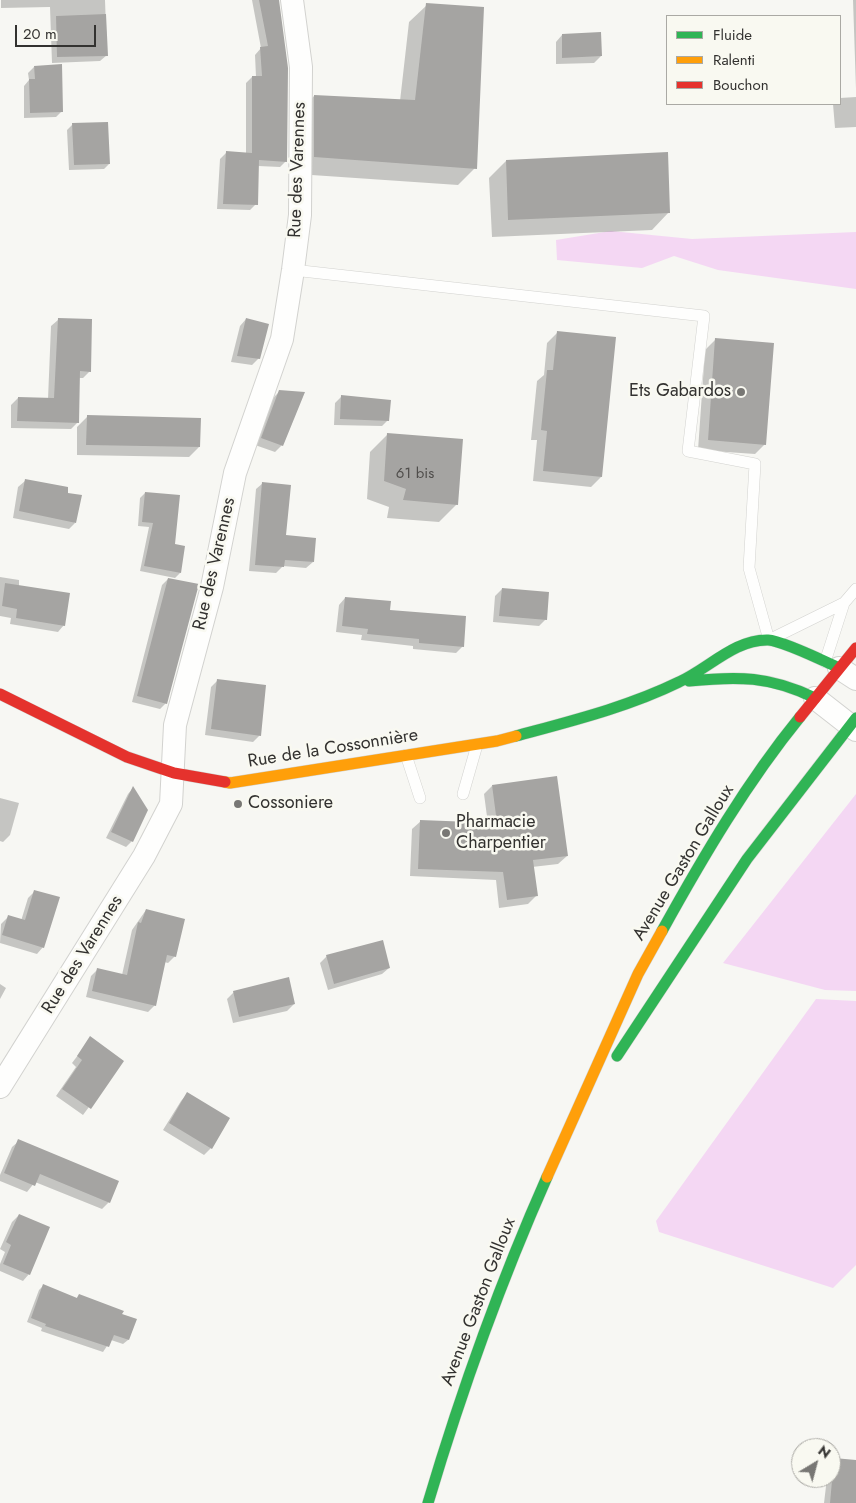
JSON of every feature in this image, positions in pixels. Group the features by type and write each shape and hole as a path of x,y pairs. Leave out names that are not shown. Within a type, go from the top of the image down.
{"main road":[{"name":"Rue de la Cossonnière","path":"0,694 12,698 127,757 174,773 230,783 477,744 592,716 680,682 727,653 750,643 769,640"},
{"path":"769,640 840,670"},
{"name":"Avenue Gaston Galloux","path":"428,1503 448,1435 488,1322 535,1204 576,1117 638,974 696,869 784,737 856,648"},
{"name":"Rue de la Cossonnière","path":"680,682 739,675 792,686 815,698"},
{"name":"Avenue Gaston Galloux","path":"576,1117 747,859 854,724"}],"street":[{"name":"Rue des Varennes","path":"0,1087 144,856 171,804 175,726 212,587 235,473 282,339 293,270 300,215 301,67 292,0"},
{"path":"815,698 854,724"}],"lane":[{"path":"293,270 704,316 688,451 754,464 750,568 769,640 844,603 856,588"},
{"path":"840,670 844,603"},
{"path":"463,794 477,744"},
{"path":"406,755 420,798"}],"shaded area":[{"path":"611,231 692,239 856,232 856,289 718,270 674,256 642,268 557,260 556,240"},
{"path":"856,794 856,991 825,990 723,963"},
{"path":"816,999 856,1001 856,1265 833,1288 659,1232 656,1221"}],"building":[{"path":"259,0 279,0 288,68 287,162 259,160 258,205 223,204 226,151 252,153 252,76 262,76 260,47 268,46"},
{"path":"426,3 484,7 477,169 314,157 314,95 415,100"},
{"path":"106,14 108,56 57,57 56,16"},
{"path":"601,32 602,56 562,58 562,34"},
{"path":"62,64 63,112 30,113 29,79 35,79 34,66"},
{"path":"108,122 110,164 74,165 72,123"},
{"path":"668,152 670,213 508,220 506,160"},
{"path":"58,318 92,319 91,372 80,371 79,423 17,421 18,397 54,398"},
{"path":"246,318 269,324 260,359 237,356"},
{"path":"557,331 616,337 602,477 543,471 547,431 541,430 547,370 553,370"},
{"name":"Ets Gabardos","path":"715,338 774,343 766,445 708,440"},
{"path":"279,390 305,392 283,446 261,438"},
{"path":"341,395 391,400 389,421 340,419"},
{"path":"87,415 201,418 200,447 86,445"},
{"path":"387,433 463,439 458,505 403,500 406,489 384,481"},
{"path":"25,479 68,487 68,493 82,495 76,523 19,511"},
{"path":"262,482 291,485 286,535 316,538 314,562 285,560 284,567 255,565"},
{"path":"145,492 180,495 175,544 185,546 181,573 144,566 153,523 142,522"},
{"path":"168,578 199,584 167,704 137,696"},
{"path":"5,583 70,593 65,626 16,618 17,609 2,606"},
{"path":"502,588 549,592 547,620 499,616"},
{"path":"345,597 391,601 390,610 466,616 464,647 419,643 419,639 367,634 368,629 342,626"},
{"path":"217,679 266,685 261,736 211,729"},
{"path":"557,776 568,856 533,860 538,896 507,900 503,872 418,869 420,820 497,823 492,785"},
{"path":"133,786 148,810 133,842 111,832"},
{"path":"34,890 60,897 44,948 2,935 8,915 25,920"},
{"path":"146,909 185,919 176,957 167,955 156,1006 92,991 97,968 127,975 138,922 141,923"},
{"path":"383,940 390,968 334,984 326,955"},
{"path":"289,977 295,1004 239,1017 233,991"},
{"path":"90,1036 124,1061 91,1109 62,1089 82,1060 77,1056"},
{"path":"187,1092 230,1118 212,1149 169,1123"},
{"path":"18,1139 119,1181 110,1203 40,1174 35,1186 4,1173"},
{"path":"19,1214 50,1227 30,1275 3,1264 11,1245 6,1242"},
{"path":"43,1284 77,1298 79,1294 124,1311 122,1314 137,1319 129,1340 114,1335 109,1347 45,1326 46,1324 31,1318"},
{"path":"841,1459 856,1460 856,1503 830,1503 831,1488 841,1488"}],"traffic: fast":[{"path":"516,736 599,713 640,699 690,676 733,649 756,641 775,641 839,668"},
{"path":"689,681 723,678 754,679 783,685 815,698"},
{"path":"662,931 726,821 762,767 800,717"},
{"path":"617,1056 747,859 856,718"},
{"path":"428,1503 482,1338 513,1257 547,1177"}],"traffic: slow":[{"path":"225,782 230,783 497,741 516,736"},
{"path":"547,1177 638,974 662,931"}],"traffic: jam":[{"path":"800,717 856,648"},
{"path":"0,694 127,757 174,773 225,782"}],"place":[{"name":"Ets Gabardos","path":"741,392"},
{"name":"Cossoniere","path":"238,804"},
{"name":"Pharmacie Charpentier","path":"446,833"}]}
